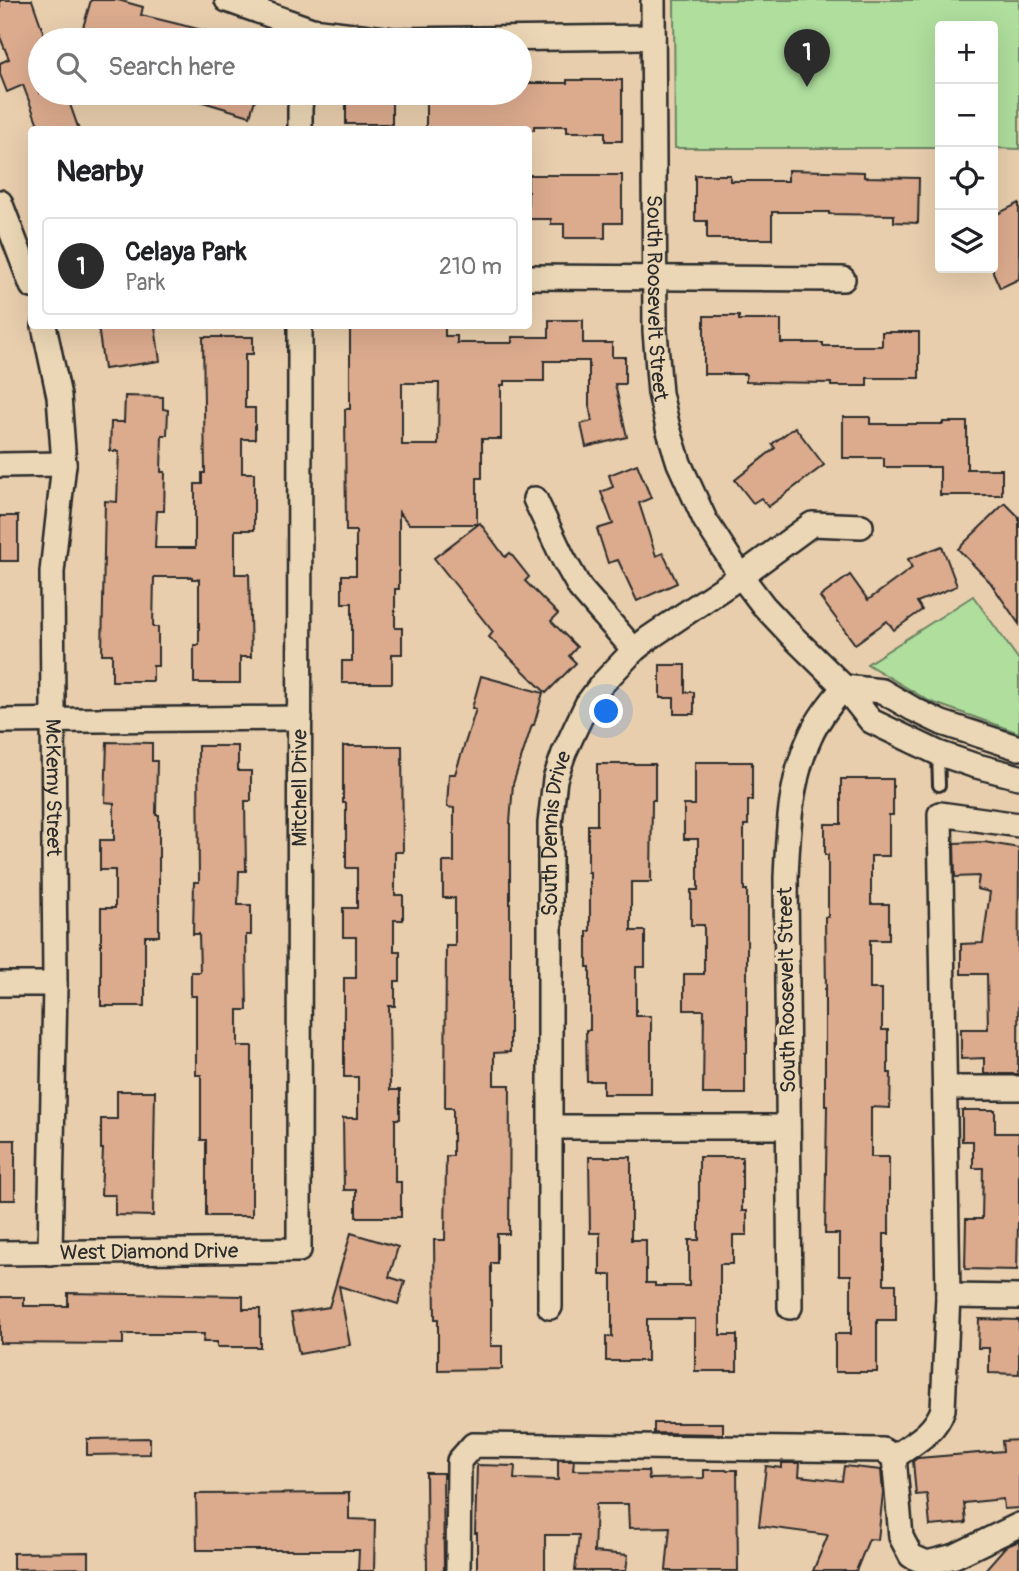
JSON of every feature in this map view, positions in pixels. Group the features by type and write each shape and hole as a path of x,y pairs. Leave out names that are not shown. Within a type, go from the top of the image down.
{"street":[{"path":"227,0 294,28"},
{"name":"South Roosevelt Street","path":"653,0 654,278 660,393 680,463 705,520 763,605 844,687 872,721 938,753 1019,777"},
{"path":"532,38 653,37"},
{"path":"300,105 300,126"},
{"path":"0,202 28,276"},
{"path":"532,277 843,279"},
{"name":"McKemy Street","path":"45,329 60,396 64,464 52,572 55,984 50,1253"},
{"name":"Mitchell Drive","path":"299,1250 300,329"},
{"path":"0,465 64,464"},
{"path":"535,499 580,587 634,650"},
{"name":"South Dennis Drive","path":"550,1307 550,835 555,779 564,753 587,704 601,685 649,638 741,576 812,523 862,526"},
{"path":"844,687 882,691 942,723 1019,748"},
{"name":"South Roosevelt Street","path":"790,1307 787,841 793,791 802,758 827,707 844,687"},
{"path":"0,720 300,718"},
{"path":"894,1457 931,1431 939,1421 943,1409 948,1296 940,814 1019,825"},
{"path":"0,984 55,984"},
{"path":"945,1088 1019,1088"},
{"path":"550,1127 788,1127"},
{"name":"West Diamond Drive","path":"0,1253 299,1250"},
{"path":"948,1296 1019,1297"},
{"path":"458,1571 460,1461 474,1446 883,1450 894,1457"},
{"path":"894,1457 901,1537 911,1556 928,1563 955,1556 1019,1525"}],"lane":[{"path":"938,753 939,785"}],"green space":[{"path":"674,0 1019,0 1019,149 998,148 998,21 935,21 935,148 675,148"},
{"path":"973,596 1019,660 1019,733 929,701 867,664"}],"building":[{"path":"0,0 32,0 42,28 28,28 28,98 23,85 7,92 0,74 0,63 9,59 0,37"},
{"path":"91,0 118,0 143,7 141,15 194,28 83,28"},
{"path":"567,80 622,80 622,141 605,141 605,132 567,132 567,126 534,126 532,130 532,126 426,126 426,105 532,105 532,83 567,83"},
{"path":"31,105 70,105 78,126 38,126"},
{"path":"213,105 253,105 250,116"},
{"path":"346,105 392,105 392,124 346,124"},
{"path":"788,170 864,172 864,177 919,178 918,223 894,222 894,215 772,212 772,239 707,239 707,221 695,221 695,175 730,175 730,181 788,181"},
{"path":"532,175 622,175 622,223 605,223 605,238 564,238 564,224 551,224 551,219 532,219"},
{"path":"1019,203 1019,279 1000,288 993,273 998,273 998,214"},
{"path":"704,316 739,316 739,320 781,320 781,343 882,346 882,332 919,332 919,378 867,378 867,386 831,386 831,383 746,382 746,374 704,374"},
{"path":"549,320 583,320 583,343 612,343 612,357 625,357 625,384 615,384 627,437 586,447 581,424 592,421 589,405 589,361 544,361 544,381 504,381 504,385 501,385 501,439 482,439 482,478 477,478 477,524 409,524 399,512 399,589 395,589 395,628 402,628 402,654 392,654 392,683 342,683 342,661 352,661 352,603 342,603 342,575 356,575 356,531 346,531 345,409 350,409 350,329 445,329 445,336 457,336 457,343 512,343 512,337 549,337","holes":["402,383 439,383 438,445 402,445"]},
{"path":"98,329 155,329 160,361 104,369"},
{"path":"203,337 253,337 253,354 245,354 245,408 255,408 255,439 242,439 242,473 254,473 254,530 235,530 235,574 249,574 251,657 240,657 240,683 194,683 194,645 199,645 199,579 154,577 153,627 158,627 158,666 153,666 153,681 112,681 112,654 102,654 105,501 117,502 119,451 110,451 111,422 124,422 125,396 163,397 163,409 168,410 167,435 162,435 164,511 157,511 155,548 195,548 195,484 202,484 202,473 205,473"},
{"path":"843,417 870,417 870,424 967,422 967,469 1002,469 1002,495 940,495 940,467 884,467 884,458 843,458"},
{"path":"795,427 824,465 768,507 761,498 753,503 735,480 775,448 772,444"},
{"path":"637,464 651,498 639,503 656,556 663,553 677,583 637,601 618,560 608,563 597,529 613,524 601,492 613,487 609,475"},
{"path":"1005,503 1019,517 1019,624 990,582 958,549"},
{"path":"0,516 18,516 18,561 0,561"},
{"path":"480,523 505,557 510,553 529,577 525,581 558,614 551,621 577,647 569,656 576,663 546,693 489,637 493,632 434,558"},
{"path":"942,546 957,586 917,602 922,610 894,630 887,621 855,644 820,597 850,575 868,600 912,568 908,559"},
{"path":"660,665 685,665 685,692 694,692 694,714 674,714 674,698 660,698"},
{"path":"481,676 543,693 513,784 510,823 510,1052 494,1053 494,1085 510,1085 509,1234 497,1234 497,1263 491,1263 491,1346 502,1346 502,1369 438,1370 434,1240 445,1240 446,1156 453,1156 453,1108 445,1108 446,946 455,946 455,898 443,898 443,862 454,862 454,808 447,807 449,774 455,774 476,709 472,708"},
{"path":"107,742 152,743 152,761 157,761 159,936 145,936 145,1006 101,1006 101,908 115,908 115,870 100,870 100,840 114,840 114,803 105,802"},
{"path":"198,746 238,746 238,771 251,771 251,801 245,801 246,871 239,871 238,905 251,905 251,935 246,935 247,1010 238,1010 238,1046 252,1046 252,1216 206,1216 206,1140 201,1140 201,1075 196,1075 196,996 191,996 191,972 200,972 199,934 193,934 194,882 199,882"},
{"path":"343,746 402,746 403,852 395,852 395,895 403,895 403,920 394,920 394,951 400,951 400,981 395,981 395,1006 389,1006 390,1090 400,1090 400,1119 395,1119 395,1182 401,1182 401,1217 356,1217 356,1190 344,1190 343,1118 358,1118 358,1077 344,1077 344,978 356,978 356,937 343,937 343,908 357,908 357,868 346,868"},
{"path":"695,762 752,762 752,800 748,800 748,825 744,825 744,890 747,890 745,1094 703,1094 704,1010 684,1010 684,974 704,974 704,925 691,925 691,890 698,890 698,839 684,839 684,805 695,805"},
{"path":"597,764 655,764 651,882 631,882 631,931 645,931 645,967 636,967 636,1016 651,1016 651,1094 603,1094 603,1081 587,1081 586,1030 590,1030 590,967 587,967 587,931 590,931 588,825 597,825"},
{"path":"841,779 893,779 893,815 889,815 889,856 871,856 871,904 889,904 889,940 870,940 870,989 882,989 882,1030 888,1030 888,1073 891,1073 890,1108 871,1107 871,1157 889,1157 889,1234 884,1234 884,1284 896,1284 896,1320 877,1320 877,1372 835,1372 835,1334 851,1334 851,1275 839,1275 839,1234 825,1234 825,917 828,917 828,855 825,855 825,824 841,824"},
{"path":"984,842 1019,848 1018,1074 984,1074 984,1058 961,1059 961,1029 988,1029 987,974 961,974 961,944 983,943 990,892 977,889 979,876 955,877 954,843"},
{"path":"117,1091 155,1091 153,1216 115,1215 115,1195 101,1195 101,1119 117,1119"},
{"path":"962,1110 995,1110 995,1133 1019,1133 1017,1270 965,1269 966,1219 982,1219 983,1168 973,1168 973,1141 962,1141"},
{"path":"0,1140 15,1140 15,1200 0,1200"},
{"path":"589,1157 631,1157 631,1240 646,1240 646,1283 655,1283 655,1286 689,1286 689,1240 699,1240 699,1157 742,1157 742,1211 747,1211 747,1235 733,1235 733,1264 720,1264 720,1335 737,1335 737,1371 695,1371 695,1319 647,1319 647,1361 606,1361 606,1337 612,1337 612,1275 600,1275 600,1233 590,1233"},
{"path":"351,1233 398,1247 389,1277 405,1282 398,1304 339,1286 350,1345 299,1354 291,1313 329,1307"},
{"path":"68,1293 243,1296 243,1309 260,1309 260,1347 217,1347 217,1342 203,1342 204,1334 123,1334 123,1344 0,1343 0,1297 24,1297 24,1306 68,1306"},
{"path":"979,1319 1019,1320 1019,1374 989,1373 989,1348 978,1348"},
{"path":"654,1423 723,1423 723,1434 654,1433"},
{"path":"150,1438 150,1454 87,1455 87,1439"},
{"path":"1019,1440 1019,1508 1004,1509 1003,1499 964,1503 966,1523 930,1526 927,1494 916,1495 913,1461 918,1458 1003,1451 1002,1441"},
{"path":"558,1460 574,1460 573,1470 648,1471 649,1479 704,1478 704,1470 737,1470 738,1571 666,1571 670,1527 629,1528 628,1504 596,1504 594,1552 628,1555 626,1571 575,1571 579,1535 545,1535 545,1571 477,1571 477,1465 515,1466 514,1479 558,1480"},
{"path":"782,1463 800,1463 799,1476 842,1481 844,1466 881,1470 883,1493 878,1540 869,1539 856,1571 813,1571 828,1535 759,1526 766,1466 782,1468"},
{"path":"426,1473 443,1473 444,1571 427,1571"},
{"path":"349,1493 349,1519 375,1520 374,1571 358,1571 359,1550 197,1550 196,1494"},
{"path":"1019,1541 1019,1571 984,1571 1005,1547"},
{"path":"89,1552 89,1568 13,1569 13,1553"}],"place":[{"name":"Celaya Park","path":"807,87"}]}
